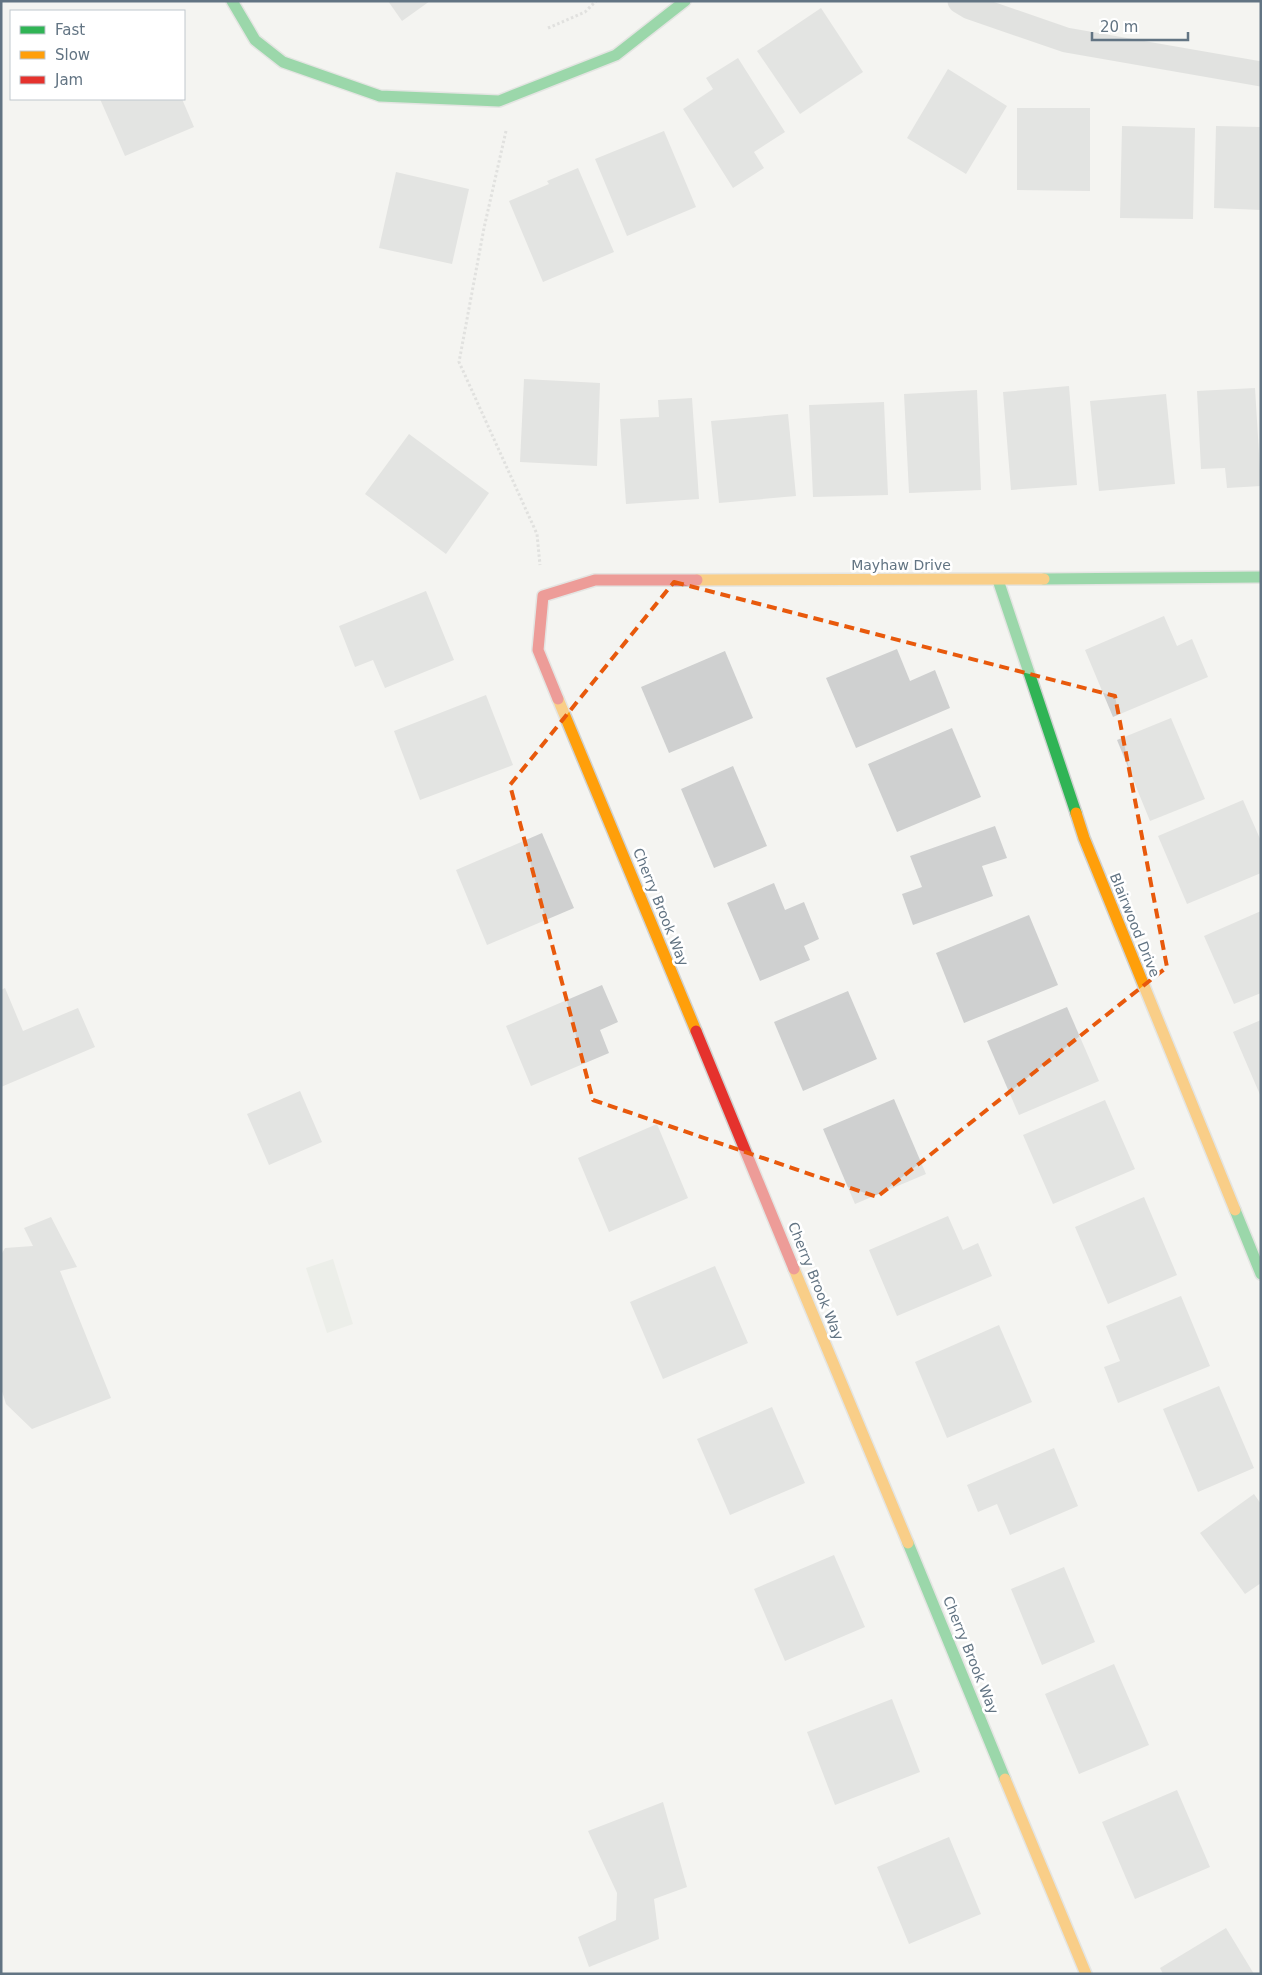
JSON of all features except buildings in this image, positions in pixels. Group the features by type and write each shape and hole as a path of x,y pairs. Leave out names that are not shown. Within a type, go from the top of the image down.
{"street":[{"path":"232,1 255,40 283,62 380,96 499,101 616,55 685,1"},
{"path":"960,1 970,7 1066,40 1261,74"},
{"name":"Mayhaw Drive","path":"543,596 595,580 998,580 1261,577"},
{"name":"Blairwood Drive","path":"998,580 1084,838 1261,1274"},
{"name":"Cherry Brook Way","path":"543,596 538,650 1086,1974"}],"path":[{"path":"548,28 586,12 596,1"},
{"path":"499,101 508,123 484,228 459,362 537,534 543,596"}],"highlighted area":[{"path":"674,582 1115,696 1167,967 877,1197 593,1100 510,785"}],"shaded area":[{"path":"333,1259 353,1324 327,1333 306,1268"}],"traffic: fast":[{"path":"232,1 255,40 283,62 380,96 499,101 616,55 685,1"},
{"path":"1044,579 1261,577"},
{"path":"998,580 1076,813"},
{"path":"1235,1210 1261,1274"},
{"path":"908,1543 1005,1779"}],"traffic: slow":[{"path":"697,580 1044,579"},
{"path":"558,699 696,1031"},
{"path":"1076,813 1084,838 1235,1210"},
{"path":"794,1269 908,1543"},
{"path":"1005,1779 1086,1974"}],"traffic: jam":[{"path":"558,699 538,650 543,596 595,580 697,580"},
{"path":"696,1031 794,1269"}]}
